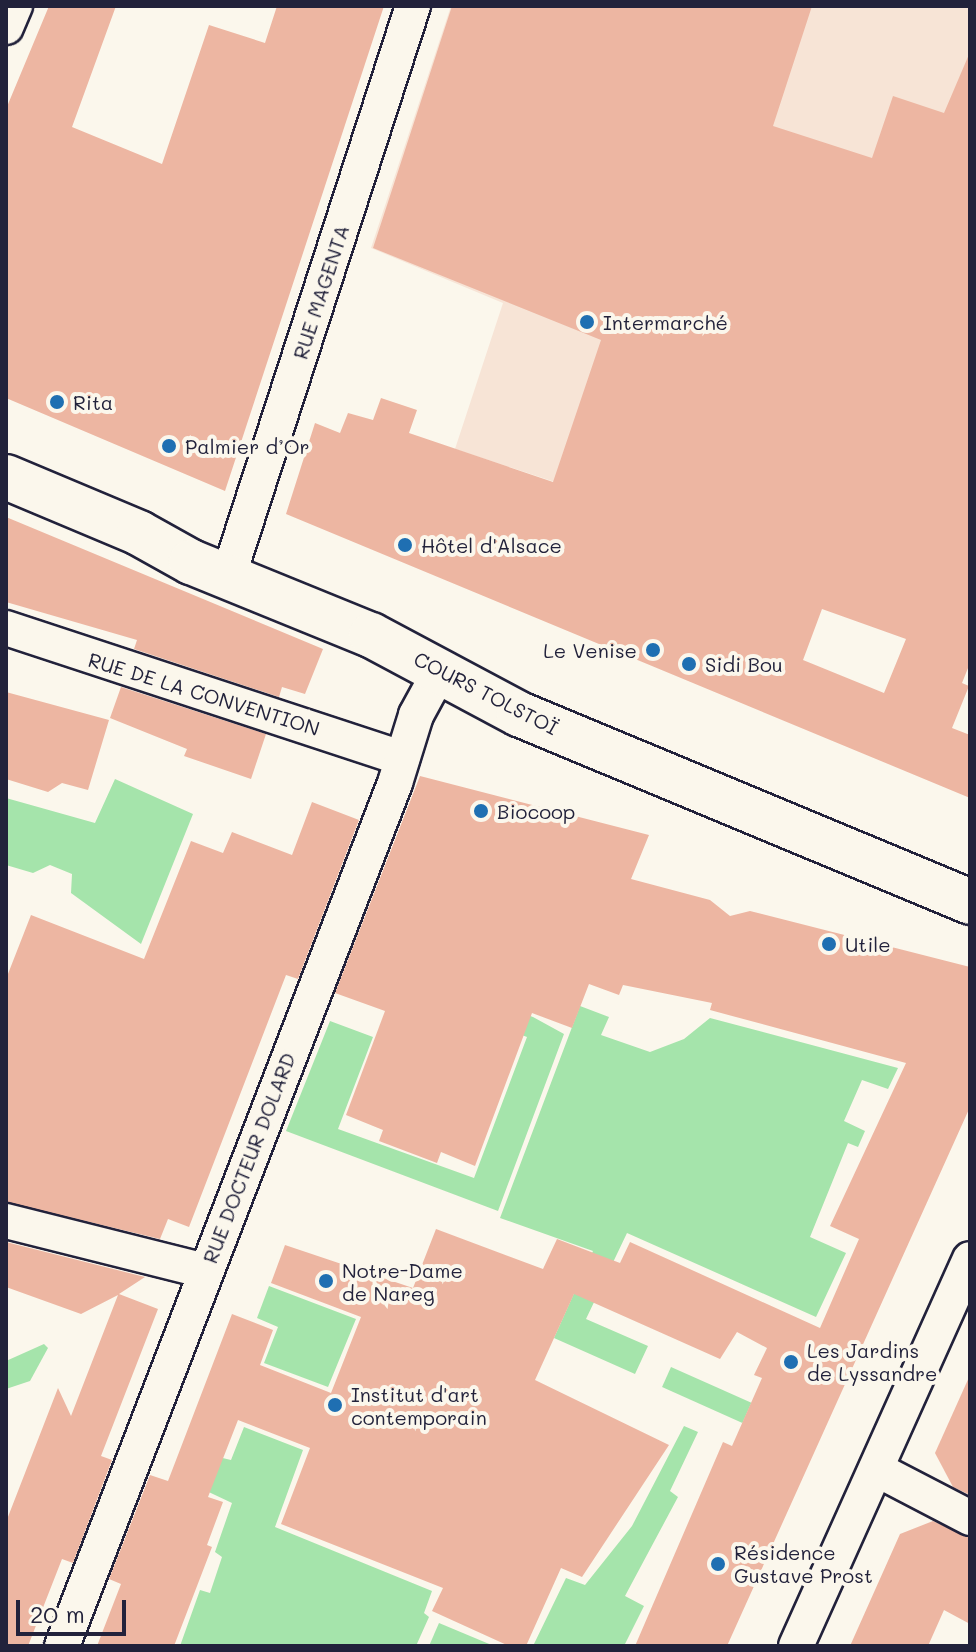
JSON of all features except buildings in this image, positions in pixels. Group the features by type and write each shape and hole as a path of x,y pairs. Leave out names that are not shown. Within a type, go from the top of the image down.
{"main road":[{"name":"COURS TOLSTOÏ","path":"6,477 228,577 371,635 519,714 970,902"}],"street":[{"path":"6,27 15,6"},
{"name":"RUE MAGENTA","path":"228,577 413,6"},
{"name":"RUE DE LA CONVENTION","path":"6,628 402,758"},
{"name":"RUE DOCTEUR DOLARD","path":"62,1646 416,715 440,671"},
{"path":"6,1221 205,1271"},
{"path":"796,1646 970,1259"},
{"path":"876,1469 970,1518"}],"shaded area":[{"path":"451,6 970,6 970,364 615,502 455,449 503,303 371,248"}],"green space":[{"path":"115,779 193,814 141,944 71,893 72,874 50,865 33,873 6,865 6,798 95,823"},
{"path":"432,980 533,1017 564,1034 498,1211 286,1131 330,1021 373,1037 338,1129 474,1178 527,1037 465,1013"},
{"path":"580,1006 609,1017 601,1035 650,1052 684,1039 710,1018 898,1068 888,1089 862,1080 844,1121 865,1131 858,1147 848,1143 810,1237 846,1253 816,1317 627,1233 586,1319 648,1346 635,1374 554,1338 593,1251 500,1218"},
{"path":"269,1286 356,1319 328,1387 264,1363 278,1327 257,1318"},
{"path":"44,1344 48,1348 30,1381 6,1389 6,1361"},
{"path":"671,1367 751,1403 742,1423 662,1387"},
{"path":"684,1426 698,1432 670,1491 678,1497 625,1596 644,1606 624,1646 533,1646 566,1578 585,1585 632,1526"},
{"path":"244,1427 303,1450 275,1527 432,1591 424,1613 429,1617 416,1646 180,1646 200,1590 210,1593 222,1557 215,1552 232,1503 196,1486 210,1455 231,1460"},
{"path":"439,1623 494,1646 429,1646"}],"place":[{"name":"Intermarché","path":"587,322"},
{"name":"Rita","path":"57,402"},
{"name":"Palmier d’Or","path":"169,446"},
{"name":"Hôtel d'Alsace","path":"405,545"},
{"name":"Le Venise","path":"653,650"},
{"name":"Sidi Bou","path":"689,664"},
{"name":"Biocoop","path":"481,811"},
{"name":"Utile","path":"829,944"},
{"name":"Notre-Dame de Nareg","path":"326,1281"},
{"name":"Les Jardins de Lyssandre","path":"791,1362"},
{"name":"Institut d'art contemporain","path":"335,1405"},
{"name":"Résidence Gustave Prost","path":"718,1564"}]}
